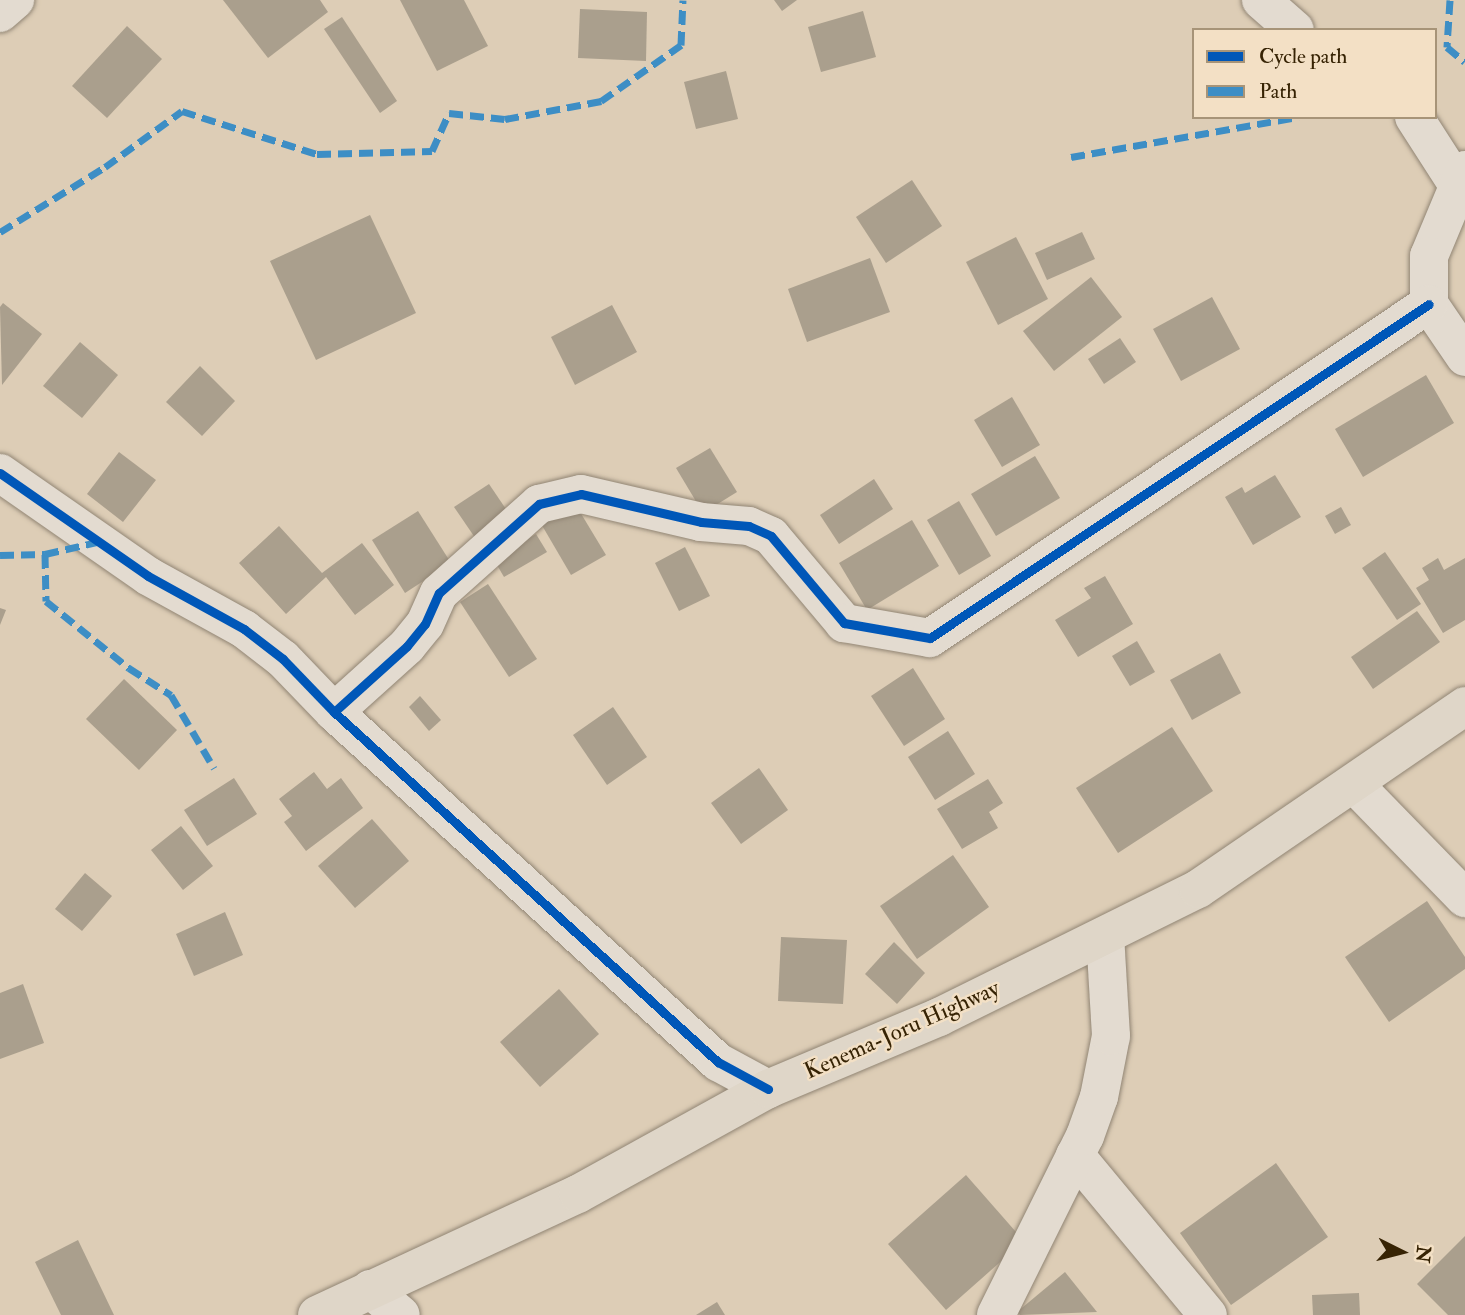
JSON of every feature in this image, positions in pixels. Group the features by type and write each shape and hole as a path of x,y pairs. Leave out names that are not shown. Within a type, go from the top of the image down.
{"highway":[{"name":"Kenema-Joru Highway","path":"317,1315 578,1194 768,1089 939,1017 1198,889 1354,785 1465,706"}],"street":[{"path":"0,13 15,0"},
{"path":"1261,0 1293,28"},
{"path":"1416,119 1462,180 1429,256 1429,304 1465,357"},
{"path":"334,712 407,646 425,624 439,593 483,559 539,504 581,494 701,522 749,526 771,536 844,623 930,638 1429,304"},
{"path":"0,473 148,576 244,629 283,659 334,712 718,1062 768,1089"},
{"path":"1354,785 1465,898"},
{"path":"996,1315 1075,1156 1099,1097 1111,1036 1105,936"},
{"path":"1075,1156 1208,1315"},
{"path":"370,1289 401,1315"}],"building":[{"path":"223,0 320,0 328,12 268,58"},
{"path":"400,0 464,0 488,46 437,71"},
{"path":"774,0 797,0 782,11"},
{"path":"580,9 647,12 646,61 578,58"},
{"path":"863,11 876,57 821,72 808,27"},
{"path":"342,17 397,101 380,113 324,29"},
{"path":"127,26 162,59 107,118 72,86"},
{"path":"726,71 738,119 696,129 684,82"},
{"path":"912,180 942,226 886,263 856,217"},
{"path":"370,215 416,313 316,360 270,261"},
{"path":"1082,232 1095,259 1047,280 1035,253"},
{"path":"1016,237 1048,299 998,325 966,262"},
{"path":"870,258 890,312 807,342 788,289"},
{"path":"1091,277 1122,317 1054,371 1023,331"},
{"path":"1212,297 1240,349 1181,381 1153,329"},
{"path":"3,303 42,334 2,385 0,307"},
{"path":"612,305 637,352 575,385 551,337"},
{"path":"1120,338 1136,362 1104,384 1088,359"},
{"path":"80,342 118,375 82,418 43,386"},
{"path":"200,366 235,401 202,436 166,402"},
{"path":"1426,375 1454,423 1363,477 1335,429"},
{"path":"1012,397 1040,445 1002,467 974,420"},
{"path":"710,448 737,492 703,513 676,468"},
{"path":"119,452 156,480 123,522 87,494"},
{"path":"1035,456 1060,498 996,536 971,494"},
{"path":"1275,475 1301,517 1253,545 1225,497 1242,487 1245,493"},
{"path":"874,479 893,509 839,544 820,515"},
{"path":"489,484 512,518 478,542 454,507"},
{"path":"959,501 991,556 959,575 927,520"},
{"path":"574,502 606,555 571,575 540,522"},
{"path":"1341,507 1351,525 1335,534 1325,516"},
{"path":"418,511 451,563 405,593 372,540"},
{"path":"912,520 939,566 867,610 839,563"},
{"path":"279,526 322,573 362,543 394,585 355,615 326,577 286,614 239,563"},
{"path":"536,534 547,552 504,577 494,560"},
{"path":"685,547 710,596 679,611 655,563"},
{"path":"1385,552 1421,604 1397,620 1362,568"},
{"path":"1438,558 1444,570 1465,558 1465,620 1443,633 1416,588 1429,580 1422,568"},
{"path":"1105,576 1133,624 1078,657 1055,620 1091,598 1084,588"},
{"path":"488,584 537,659 509,677 460,602"},
{"path":"0,608 6,610 0,625"},
{"path":"1417,611 1440,642 1373,689 1351,657"},
{"path":"1137,641 1155,672 1130,686 1112,656"},
{"path":"1220,653 1241,693 1192,720 1170,680"},
{"path":"913,668 945,719 904,746 871,696"},
{"path":"124,679 177,730 139,770 86,719"},
{"path":"420,696 441,720 429,731 409,707"},
{"path":"613,707 647,757 607,785 573,735"},
{"path":"1172,727 1213,791 1118,853 1076,788"},
{"path":"948,731 975,774 935,800 908,757"},
{"path":"759,768 788,810 741,844 711,803"},
{"path":"314,772 327,789 341,778 363,808 306,851 284,822 292,816 279,799"},
{"path":"234,778 257,814 207,846 184,810"},
{"path":"988,779 1003,803 989,812 998,828 962,849 937,809"},
{"path":"372,819 409,861 355,908 318,866"},
{"path":"181,826 213,866 183,890 151,850"},
{"path":"953,855 989,907 917,959 880,906"},
{"path":"85,873 112,896 82,931 55,909"},
{"path":"1427,901 1465,957 1465,969 1389,1022 1345,957"},
{"path":"225,912 243,955 194,976 176,934"},
{"path":"781,937 847,940 843,1004 778,1001"},
{"path":"894,942 925,973 897,1004 865,974"},
{"path":"23,984 44,1043 0,1059 0,993"},
{"path":"559,989 599,1034 540,1087 500,1042"},
{"path":"1276,1163 1328,1237 1231,1305 1180,1233"},
{"path":"966,1175 1024,1241 946,1310 888,1244"},
{"path":"1465,1236 1465,1315 1448,1315 1417,1284"},
{"path":"78,1240 114,1315 61,1315 35,1262"},
{"path":"1065,1272 1097,1312 1020,1315 1017,1312"},
{"path":"1359,1293 1360,1315 1313,1315 1312,1295"},
{"path":"717,1302 725,1315 696,1315"}],"marked path":[{"path":"0,232 105,167 182,111 317,154 432,151 449,113 505,119 601,101 681,45 683,0"},
{"path":"1450,0 1447,47 1465,62"},
{"path":"1071,157 1288,119"},
{"path":"0,555 45,554 97,542"},
{"path":"45,554 46,601 129,668 171,695 214,768"}],"cycle path":[{"path":"334,712 407,646 425,624 439,593 539,504 581,494 701,522 749,526 771,536 844,623 930,638 1429,304"},
{"path":"0,473 148,576 244,629 283,659 334,712 718,1062 768,1089"}]}
